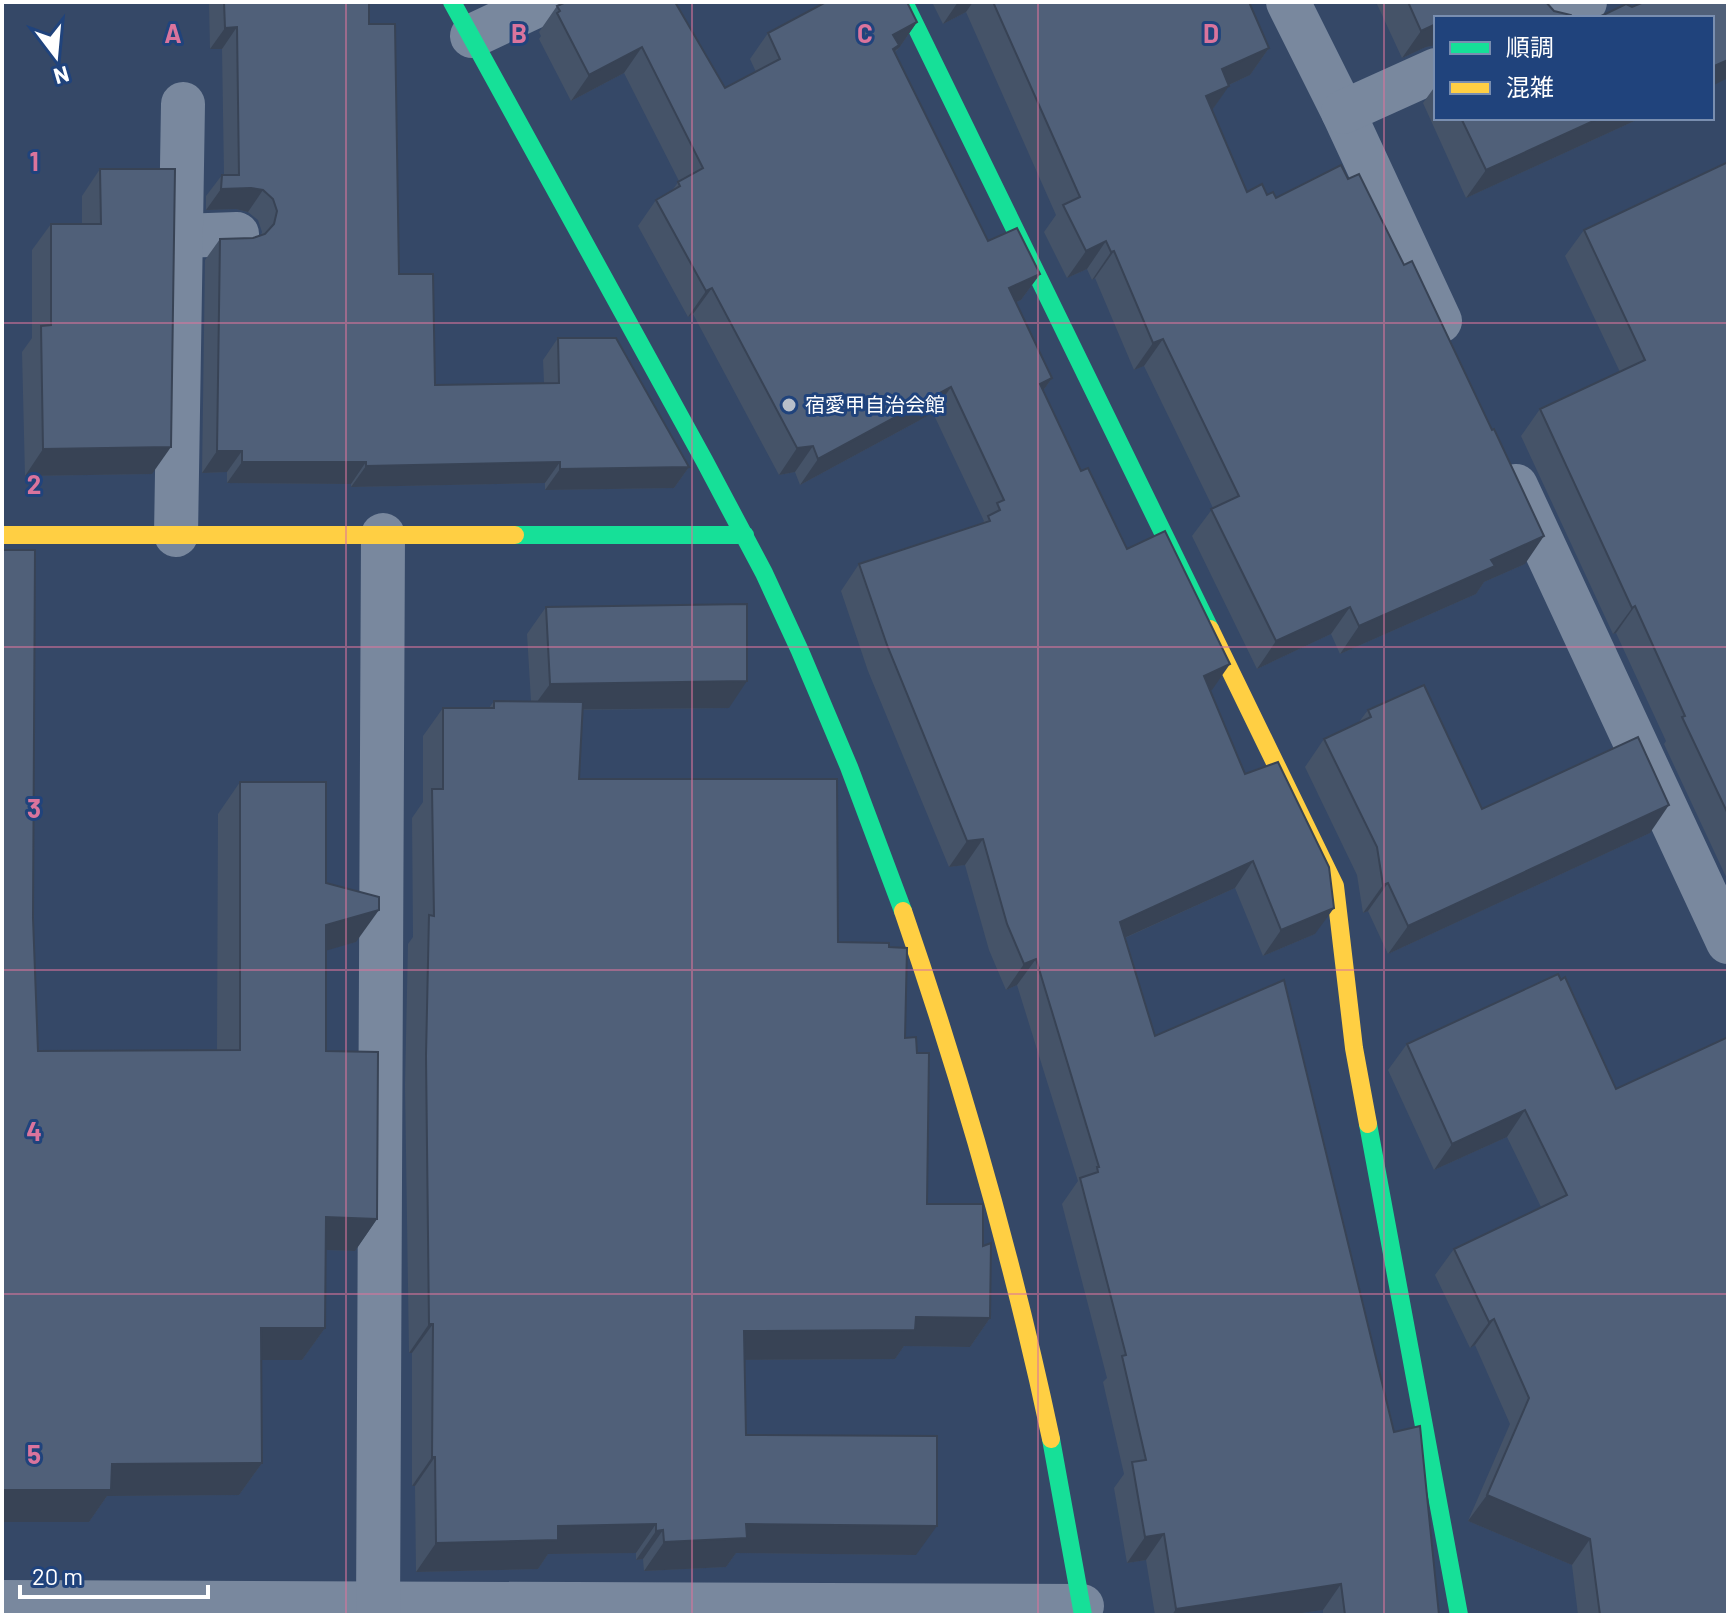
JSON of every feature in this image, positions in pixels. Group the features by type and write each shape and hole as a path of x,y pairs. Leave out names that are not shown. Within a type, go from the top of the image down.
{"street":[{"path":"2,1602 378,1609 1083,1611 1052,1436 1026,1318 978,1141 915,944 849,767 799,647 745,535 462,19 544,2"},
{"path":"904,2 1335,886 1354,1048 1459,1615"},
{"path":"1288,2 1343,112 1455,355"},
{"path":"1554,16 1585,2"},
{"path":"1343,112 1434,71"},
{"path":"176,535 183,104"},
{"path":"181,236 237,234"},
{"path":"1501,455 1728,942"},
{"path":"2,535 745,535"},
{"path":"378,1609 383,535"}],"building":[{"path":"224,2 369,2 369,24 395,24 399,274 433,274 435,385 559,383 558,338 616,338 689,467 560,469 560,462 366,466 366,462 242,462 242,451 217,451 220,239 253,238 265,234 274,224 277,211 273,199 263,190 221,189 222,175 239,175 237,27 225,28"},
{"path":"566,2 675,2 725,88 780,59 768,33 826,2 907,2 917,22 893,35 899,45 893,49 988,241 1017,228 1040,274 1009,288 1052,378 1040,384 1081,471 1088,468 1127,549 1165,531 1230,664 1204,676 1245,774 1278,762 1329,867 1334,908 1281,930 1253,861 1120,922 1155,1036 1284,980 1394,1432 1420,1426 1439,1615 1345,1615 1341,1584 1176,1609 1164,1534 1145,1537 1132,1462 1146,1460 1122,1356 1126,1355 1080,1178 1098,1172 1099,1167 1036,959 1024,964 1007,924 983,839 967,841 887,645 859,564 990,521 988,516 1000,510 997,503 1004,500 951,387 818,459 813,446 797,448 712,288 706,291 656,200 680,186 678,182 703,168 642,47 589,75 557,13 560,11 557,6"},
{"path":"993,2 1249,2 1269,48 1222,69 1229,86 1206,96 1247,192 1262,184 1267,195 1273,192 1276,198 1341,165 1348,179 1359,174 1404,265 1412,261 1544,536 1491,560 1495,566 1359,626 1350,607 1276,641 1211,509 1239,496 1163,339 1153,343 1114,251 1111,252 1106,241 1086,251 1063,205 1080,197"},
{"path":"1408,2 1546,2 1554,11 1571,16 1434,16 1434,25 1421,31"},
{"path":"1644,2 1728,2 1728,60 1714,66 1714,16 1601,16 1626,4 1632,7"},
{"path":"1462,120 1596,120 1486,170"},
{"path":"1728,162 1728,814 1682,717 1685,716 1635,606 1632,608 1540,409 1645,360 1584,230"},
{"path":"100,169 175,169 171,447 43,449 41,326 51,325 51,224 101,224"},
{"path":"2,550 35,550 33,918 38,1051 240,1050 240,782 326,782 326,883 379,897 379,910 326,925 326,1051 378,1052 377,1219 326,1217 325,1328 261,1328 262,1463 112,1464 111,1490 2,1490"},
{"path":"747,604 747,681 550,684 546,607"},
{"path":"1424,685 1482,809 1638,737 1669,805 1408,926 1388,883 1383,885 1377,847 1324,739 1371,717 1368,710"},
{"path":"494,701 583,702 579,779 837,779 838,942 889,943 889,947 907,948 905,1038 916,1037 917,1053 929,1053 927,1204 983,1204 983,1246 991,1243 990,1318 916,1317 915,1330 744,1331 746,1435 937,1436 937,1526 746,1524 747,1538 664,1542 663,1530 656,1531 656,1524 558,1526 558,1540 436,1543 435,1457 432,1457 433,1324 429,1324 426,1056 429,915 434,916 432,789 443,789 443,708 494,708"},
{"path":"1558,974 1561,980 1565,977 1616,1089 1728,1037 1728,1615 1600,1615 1590,1539 1487,1495 1529,1398 1494,1319 1489,1322 1454,1249 1567,1195 1525,1110 1452,1144 1407,1044"}],"traffic: fast":[{"path":"452,2 764,573 849,767 903,911"},
{"path":"904,2 1210,629"},
{"path":"515,535 745,535"},
{"path":"1368,1124 1459,1615"},
{"path":"1051,1439 1083,1615"}],"traffic: slow":[{"path":"2,535 515,535"},
{"path":"1210,629 1335,886 1354,1048 1368,1124"},
{"path":"903,911 985,1173 1051,1439"}],"place":[{"name":"宿愛甲自治会館","path":"789,405"}]}
